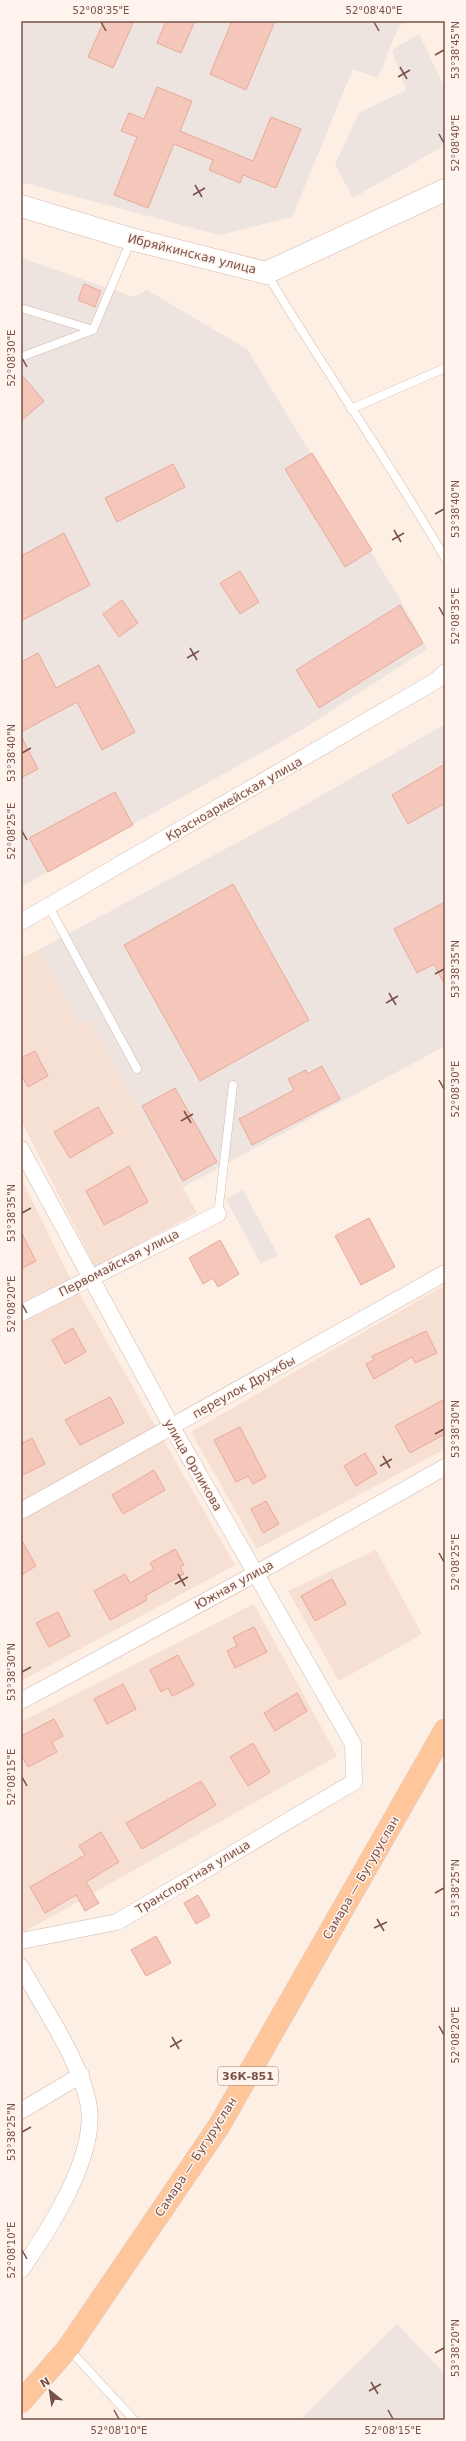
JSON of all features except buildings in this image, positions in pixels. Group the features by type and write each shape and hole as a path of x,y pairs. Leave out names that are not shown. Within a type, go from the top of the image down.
{"main road":[{"name":"Самара — Бугуруслан","path":"21,2402 68,2348 219,2126 445,1730"}],"street":[{"name":"Ибряйкинская улица","path":"21,206 131,238 266,273 445,190"},
{"name":"Красноармейская улица","path":"21,922 437,680 445,672"},
{"name":"улица Орликова","path":"21,1149 89,1278 172,1427 353,1744 354,1782"},
{"name":"Первомайская улица","path":"21,1314 89,1278 218,1214"},
{"name":"переулок Дружбы","path":"21,1511 445,1273"},
{"name":"Южная улица","path":"21,1701 255,1574 445,1467"},
{"name":"Транспортная улица","path":"21,1941 117,1922 354,1782"},
{"path":"21,1967 81,2076 90,2109 87,2145 65,2199 21,2270"},
{"path":"21,2111 81,2076"}],"lane":[{"path":"21,357 93,330 131,238"},
{"path":"266,273 351,409 402,483 445,558"},
{"path":"21,308 93,330"},
{"path":"351,409 445,368"},
{"path":"49,907 137,1069"},
{"path":"218,1214 234,1085"},
{"path":"68,2348 134,2420"}],"shaded area":[{"path":"21,21 405,21 398,28 378,78 353,69 292,217 219,235 21,182"},
{"path":"419,34 445,88 445,145 353,198 335,164 359,113 406,90 392,50"},
{"path":"21,258 134,297 147,290 247,349 401,601 427,649 300,731 21,887"},
{"path":"445,724 445,1046 183,1187 90,1021 79,1023 40,949 279,820"},
{"path":"40,949 79,1023 90,1021 197,1213 95,1267 21,1120 21,951 25,957"},
{"path":"21,1178 66,1270 235,1565 21,1681"},
{"path":"243,1190 278,1255 261,1264 226,1199"},
{"path":"445,1285 445,1449 257,1549 191,1432"},
{"path":"376,1550 422,1634 339,1681 288,1591"},
{"path":"254,1604 337,1756 24,1932 21,1926 21,1722"},
{"path":"397,2324 445,2374 445,2420 300,2420"}]}
